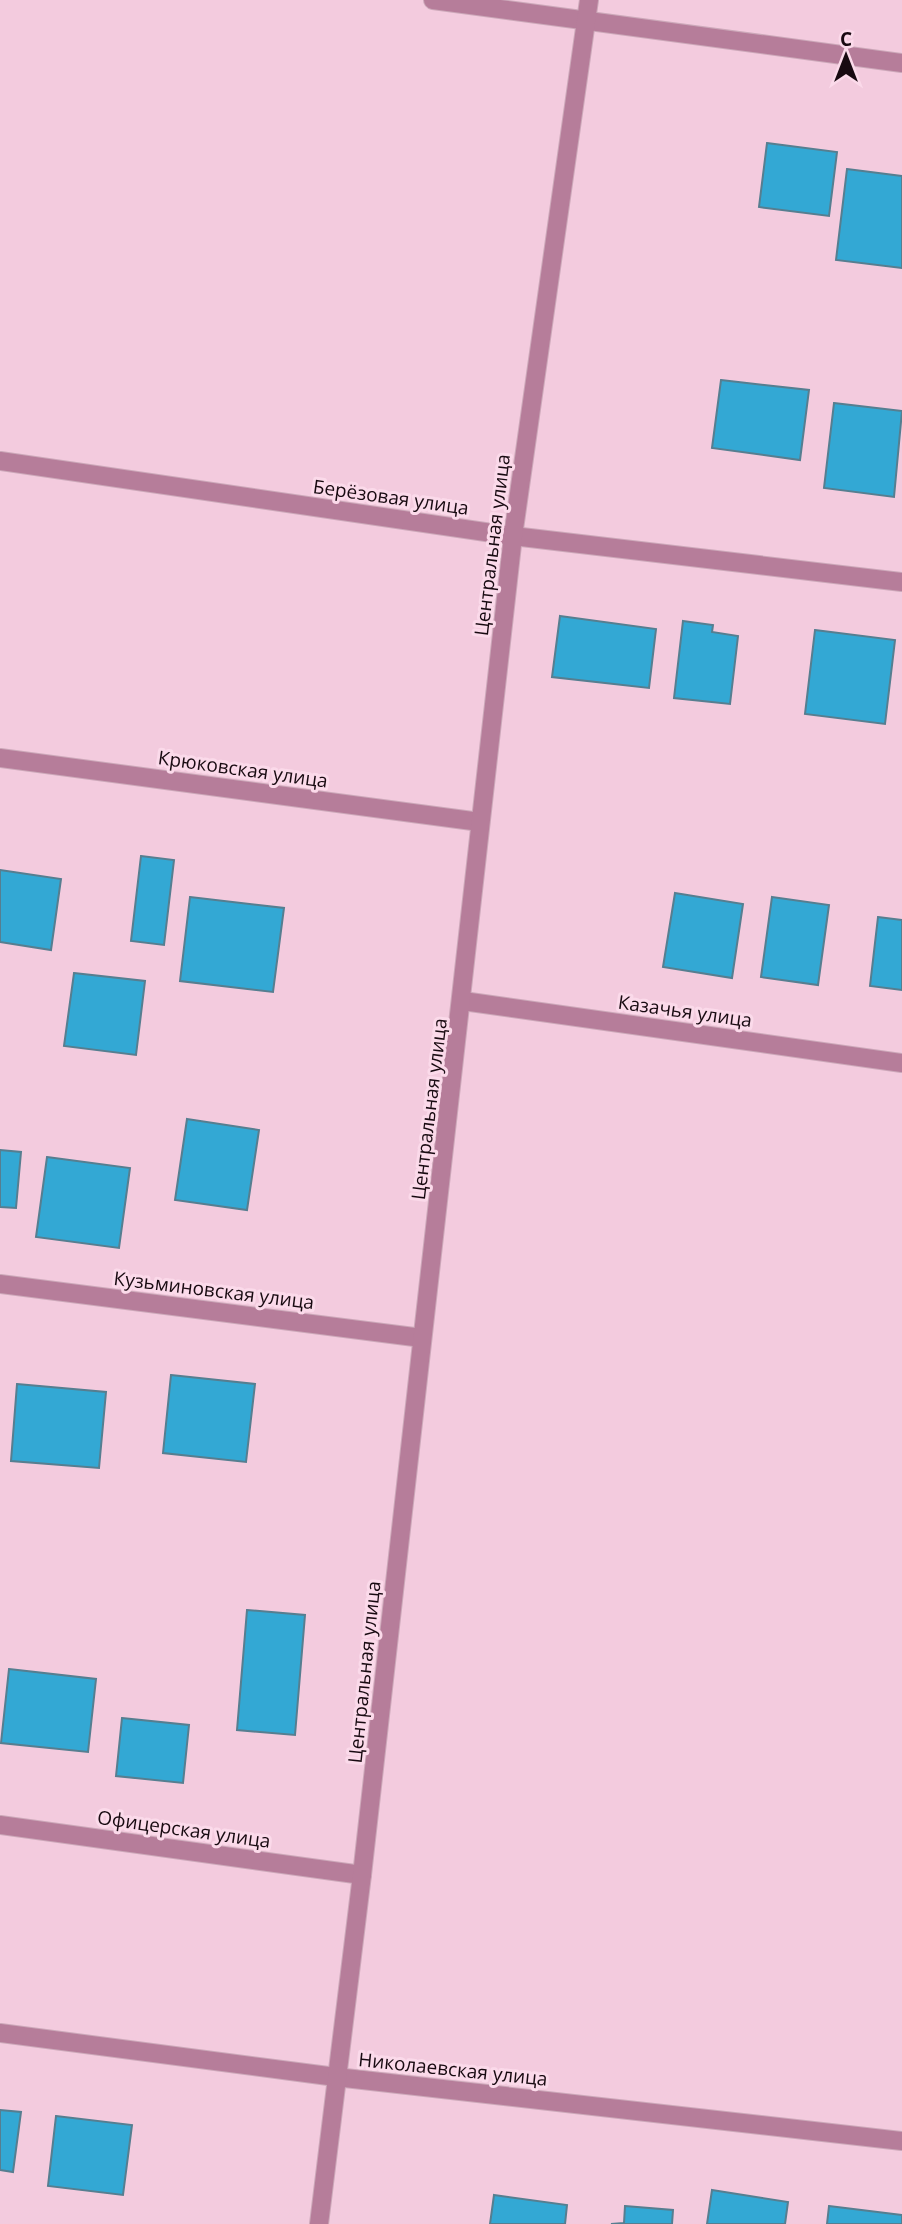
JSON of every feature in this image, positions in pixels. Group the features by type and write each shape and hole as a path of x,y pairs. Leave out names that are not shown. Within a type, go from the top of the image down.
{"street":[{"path":"433,0 902,63"},
{"name":"Центральная улица","path":"319,2224 463,1001 480,822 513,536 589,0"},
{"name":"Берёзовая улица","path":"0,461 513,536 902,582"},
{"name":"Крюковская улица","path":"0,758 480,822"},
{"name":"Казачья улица","path":"463,1001 902,1063"},
{"name":"Кузьминовская улица","path":"0,1284 422,1338"},
{"name":"Офицерская улица","path":"0,1825 362,1875"},
{"name":"Николаевская улица","path":"0,2033 337,2077 902,2141"}],"building":[{"path":"767,143 837,152 829,216 759,207"},
{"path":"847,169 902,176 902,268 836,260"},
{"path":"721,380 809,390 800,460 712,448"},
{"path":"834,403 902,411 894,497 824,488"},
{"path":"560,616 656,629 649,688 552,677"},
{"path":"683,621 713,625 712,632 738,636 730,704 674,698"},
{"path":"815,630 895,640 885,724 805,714"},
{"path":"141,856 174,860 164,945 131,941"},
{"path":"0,870 61,879 51,950 0,942"},
{"path":"675,893 743,904 732,978 663,967"},
{"path":"190,897 284,908 273,992 180,981"},
{"path":"772,897 829,905 818,985 761,977"},
{"path":"878,917 902,920 902,990 870,986"},
{"path":"74,973 145,981 136,1055 64,1046"},
{"path":"187,1119 259,1130 247,1210 175,1200"},
{"path":"0,1150 21,1152 16,1208 0,1207"},
{"path":"47,1157 130,1168 119,1248 36,1237"},
{"path":"171,1375 255,1384 246,1462 163,1453"},
{"path":"17,1384 106,1392 99,1468 11,1461"},
{"path":"247,1610 305,1615 295,1735 237,1730"},
{"path":"9,1669 96,1679 88,1752 1,1743"},
{"path":"122,1718 189,1725 183,1783 116,1776"},
{"path":"0,2110 21,2112 13,2172 0,2170"},
{"path":"56,2116 132,2125 123,2195 48,2186"},
{"path":"712,2190 788,2202 785,2224 707,2224"},
{"path":"494,2195 567,2205 565,2224 490,2224"},
{"path":"625,2206 673,2210 672,2224 611,2224 624,2223"},
{"path":"829,2206 902,2215 902,2224 827,2224"}]}
